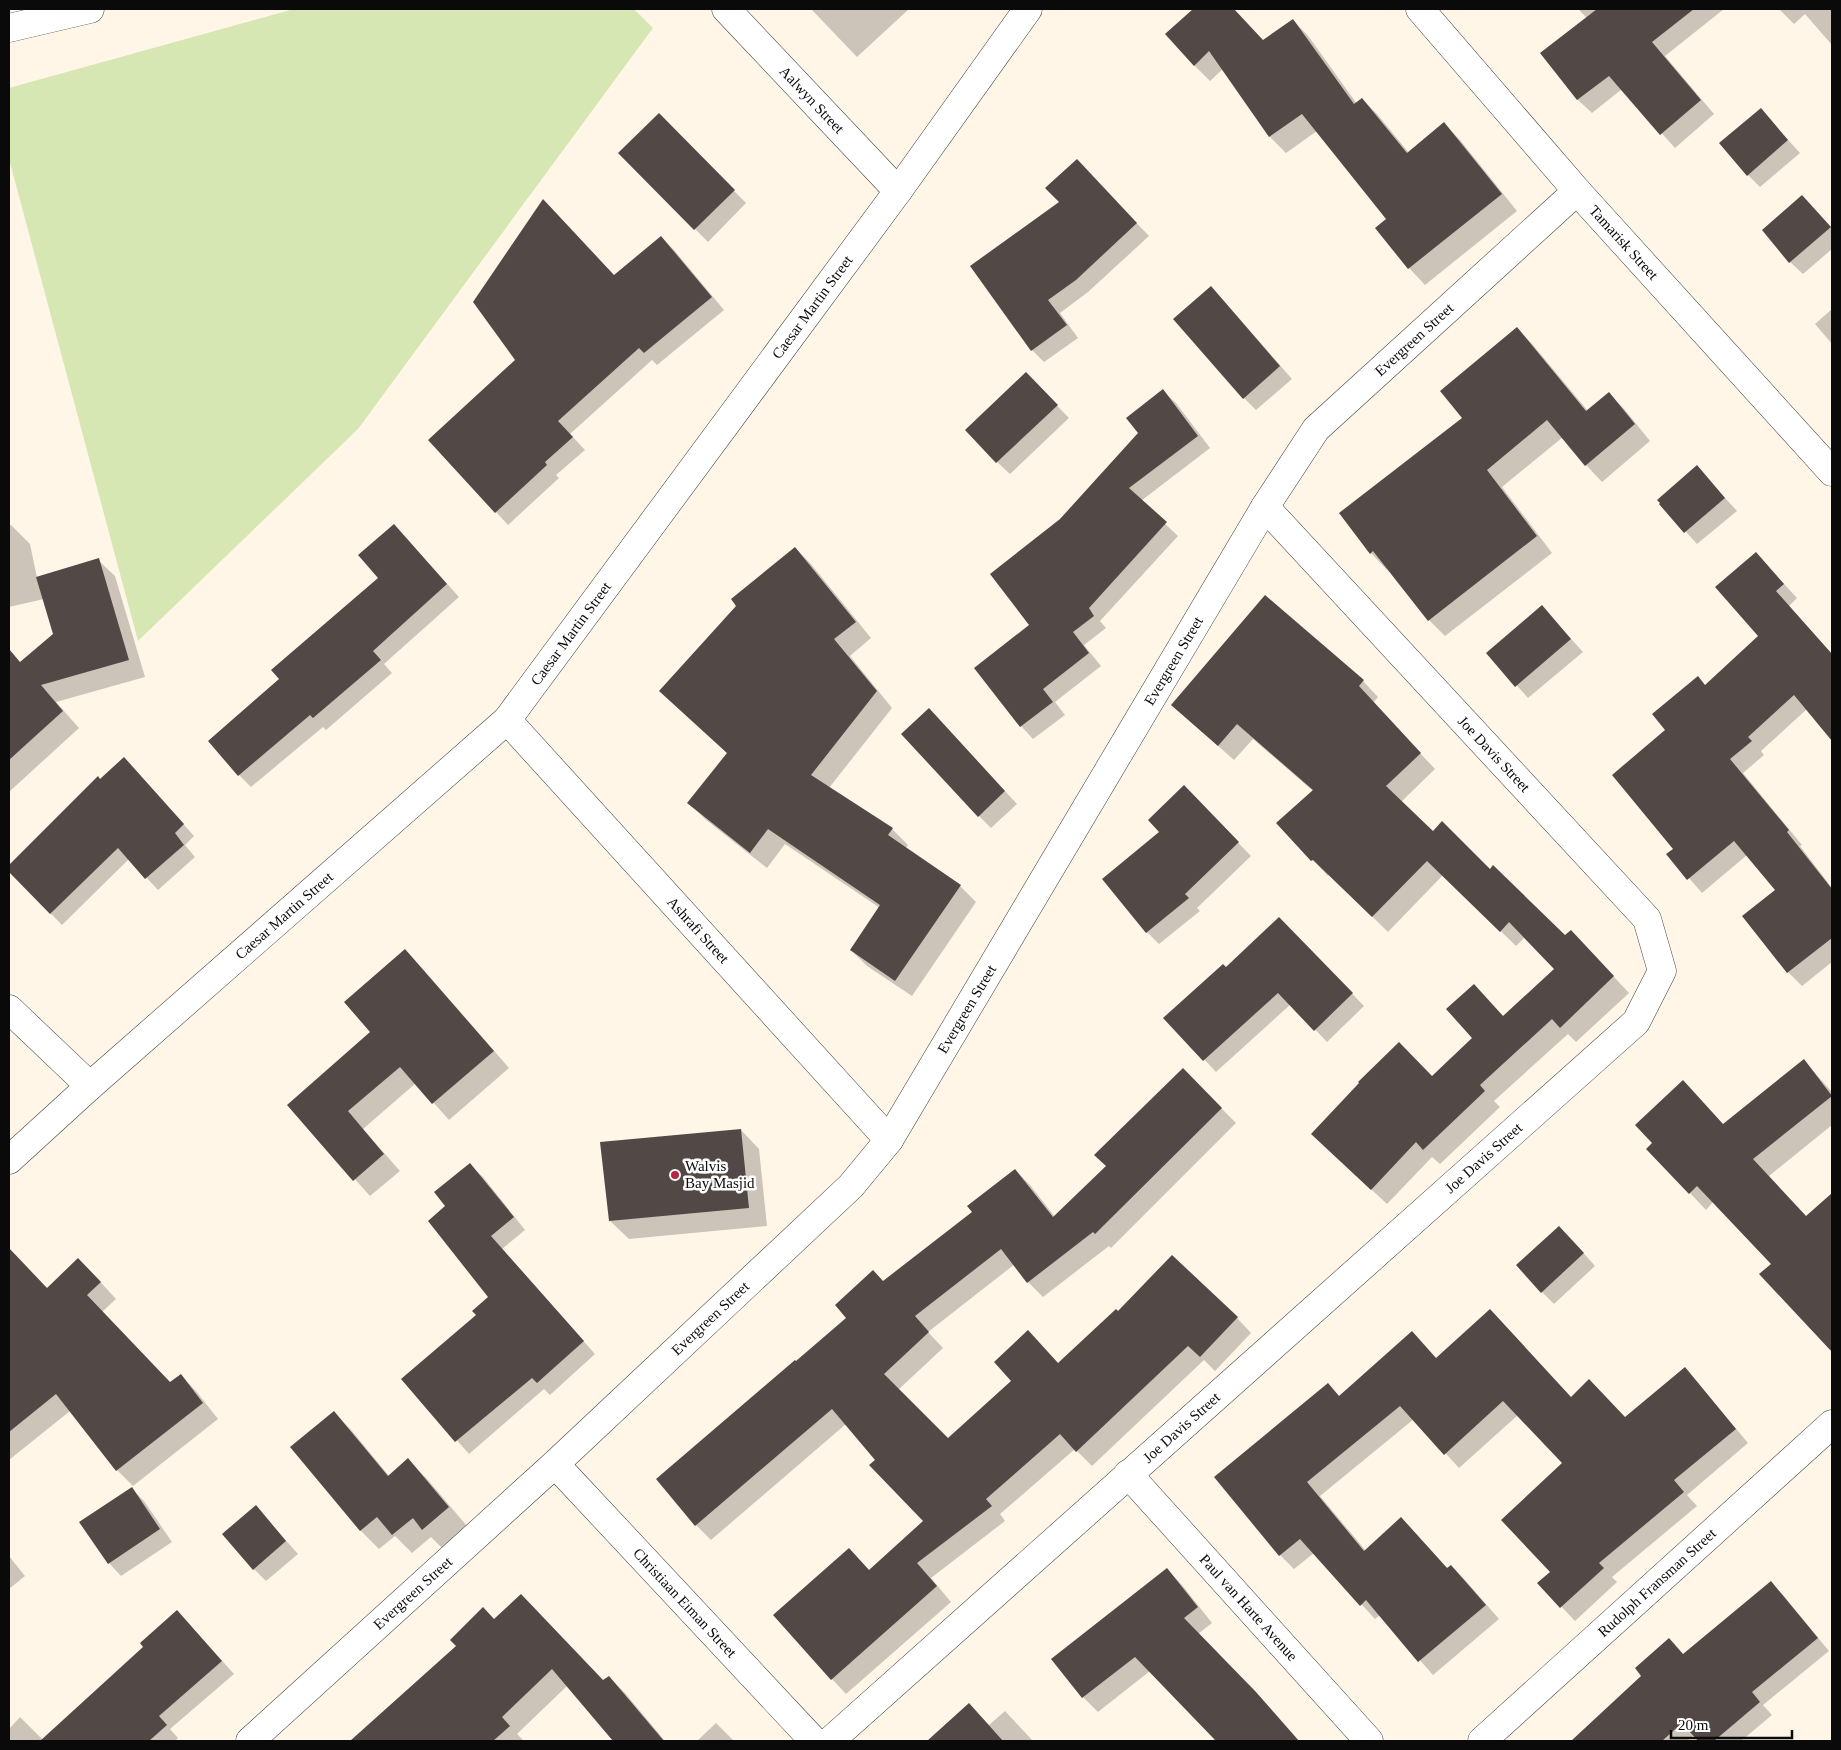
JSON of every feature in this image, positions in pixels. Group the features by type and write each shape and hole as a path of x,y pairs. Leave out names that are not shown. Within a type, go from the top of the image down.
{"street":[{"path":"9,28 90,9"},
{"name":"Aalwyn Street","path":"726,9 898,190"},
{"name":"Caesar Martin Street","path":"9,1160 90,1086 507,720 898,190 1028,9"},
{"name":"Tamarisk Street","path":"1420,9 1577,192 1832,472"},
{"name":"Evergreen Street","path":"250,1741 555,1464 851,1186 889,1140 1265,507 1316,429 1577,192"},
{"name":"Joe Davis Street","path":"830,1741 1636,1022 1662,971 1647,919 1265,507"},
{"name":"Ashrafi Street","path":"507,720 889,1140"},
{"path":"9,1009 90,1086"},
{"name":"Rudolph Fransman Street","path":"1482,1741 1832,1424"},
{"name":"Christiaan Eiman Street","path":"555,1464 814,1741"},
{"name":"Paul van Harte Avenue","path":"1128,1474 1369,1741"}],"green space":[{"path":"294,9 634,9 653,28 358,429 138,641 9,159 9,88"}],"building":[{"path":"1193,9 1234,9 1263,40 1293,19 1354,104 1362,98 1407,153 1444,122 1502,194 1408,269 1375,228 1386,219 1302,114 1269,137 1209,51 1194,66 1165,34"},
{"path":"1597,9 1694,9 1652,42 1701,100 1660,135 1609,76 1577,100 1540,53"},
{"path":"1761,108 1788,140 1747,176 1719,143"},
{"path":"659,113 735,190 694,230 618,153"},
{"path":"1077,159 1137,223 1076,280 1048,300 1067,325 1031,351 970,266 1059,202 1045,188"},
{"path":"1802,195 1831,227 1789,263 1762,230"},
{"path":"543,199 614,275 661,236 712,297 644,353 639,348 558,421 573,437 545,462 547,465 495,513 428,440 515,360 473,302"},
{"path":"1211,286 1280,366 1243,399 1173,319"},
{"path":"1517,327 1586,411 1609,392 1635,424 1585,466 1547,420 1487,470 1537,536 1428,621 1373,551 1370,554 1339,513 1462,418 1440,391"},
{"path":"1026,372 1058,405 996,463 965,430"},
{"path":"1163,389 1198,436 1129,488 1167,522 1089,608 1094,616 1073,632 1089,653 1043,689 1053,702 1020,727 974,668 1029,625 990,574 1060,519 1138,433 1126,418"},
{"path":"1697,465 1725,498 1684,533 1657,500"},
{"path":"394,524 447,584 373,651 381,660 313,718 310,715 238,776 208,741 279,679 271,670 378,578 358,555"},
{"path":"795,547 856,622 834,639 877,691 811,775 893,828 888,835 961,885 895,981 850,950 880,905 768,829 750,853 687,803 727,753 659,691 736,606 731,599"},
{"path":"1756,552 1784,584 1776,591 1832,654 1832,741 1794,695 1748,737 1752,741 1730,759 1789,830 1787,832 1832,889 1832,938 1787,973 1742,916 1775,890 1734,841 1687,880 1666,854 1673,849 1612,775 1665,730 1652,714 1698,676 1705,685 1758,636 1715,587"},
{"path":"99,558 129,660 41,685 63,711 9,760 9,649 20,662 53,634 36,577"},
{"path":"1265,595 1364,680 1359,686 1421,753 1386,786 1433,831 1442,821 1490,869 1493,865 1565,935 1571,930 1614,976 1560,1028 1552,1019 1480,1085 1485,1091 1423,1150 1416,1142 1371,1190 1311,1134 1358,1082 1399,1042 1432,1076 1472,1038 1446,1009 1474,984 1503,1016 1554,969 1509,922 1500,932 1427,861 1372,917 1313,860 1311,861 1276,823 1313,790 1237,724 1218,746 1171,705"},
{"path":"1542,605 1571,639 1515,687 1486,653"},
{"path":"929,708 1005,791 978,817 901,734"},
{"path":"124,757 184,824 175,833 184,845 145,879 118,848 50,914 9,872 9,865 98,776 100,779"},
{"path":"1184,785 1239,842 1185,894 1189,898 1146,933 1102,879 1159,832 1148,820"},
{"path":"1279,917 1353,993 1314,1031 1278,993 1203,1061 1163,1018 1223,964 1226,967"},
{"path":"405,949 494,1051 432,1104 400,1067 348,1111 384,1154 353,1181 287,1105 370,1032 344,1002"},
{"path":"1804,1059 1832,1096 1753,1159 1806,1216 1832,1193 1832,1352 1759,1274 1771,1264 1697,1186 1689,1194 1646,1149 1652,1143 1635,1125 1683,1080 1723,1124"},
{"path":"1183,1068 1222,1108 1095,1234 1093,1232 1027,1283 1001,1249 915,1316 929,1332 884,1374 948,1438 1011,1381 994,1362 1028,1330 1058,1363 1116,1309 1118,1311 1172,1255 1238,1317 1200,1357 1188,1346 1076,1452 1060,1434 986,1499 992,1506 917,1563 937,1586 831,1680 773,1615 849,1548 869,1570 923,1521 869,1465 875,1460 832,1409 695,1526 656,1479 846,1318 835,1305 873,1270 883,1281 972,1212 967,1206 1015,1169 1053,1217 1106,1166 1094,1155"},
{"name":"Walvis Bay Masjid","path":"741,1129 749,1208 609,1221 600,1142"},
{"path":"470,1163 514,1217 491,1236 584,1341 537,1383 532,1378 455,1442 401,1379 476,1315 472,1311 488,1297 428,1221 445,1206 434,1192"},
{"path":"1559,1226 1584,1253 1541,1293 1516,1265"},
{"path":"9,1248 47,1288 78,1258 101,1282 87,1295 170,1382 181,1374 203,1403 116,1471 56,1394 9,1432"},
{"path":"1490,1309 1571,1397 1589,1379 1625,1417 1685,1367 1736,1429 1674,1480 1684,1492 1599,1563 1604,1568 1560,1608 1537,1583 1550,1572 1501,1520 1562,1463 1503,1401 1444,1455 1400,1406 1307,1482 1364,1551 1401,1517 1447,1568 1451,1565 1486,1605 1418,1662 1366,1600 1360,1606 1300,1539 1279,1556 1214,1477 1328,1383 1339,1396 1412,1331 1436,1358"},
{"path":"334,1411 388,1476 408,1458 449,1507 422,1530 413,1518 392,1535 377,1517 360,1531 290,1447"},
{"path":"132,1487 160,1529 108,1564 79,1522"},
{"path":"256,1505 286,1541 253,1570 222,1534"},
{"path":"1167,1568 1198,1607 1184,1618 1256,1692 1299,1741 1216,1741 1135,1657 1082,1698 1051,1659"},
{"path":"1771,1581 1818,1638 1752,1692 1760,1702 1714,1741 1698,1741 1682,1723 1662,1741 1571,1741 1641,1676 1635,1668 1669,1638 1683,1654"},
{"path":"521,1594 603,1680 609,1676 664,1741 613,1741 552,1669 502,1717 510,1726 493,1741 350,1741 456,1646 450,1640 483,1607 494,1619"},
{"path":"177,1610 222,1661 159,1716 167,1725 149,1741 40,1741 143,1647 140,1643"},
{"path":"969,1703 1003,1741 927,1741"}],"place":[{"name":"Walvis Bay Masjid","path":"675,1175"}]}
